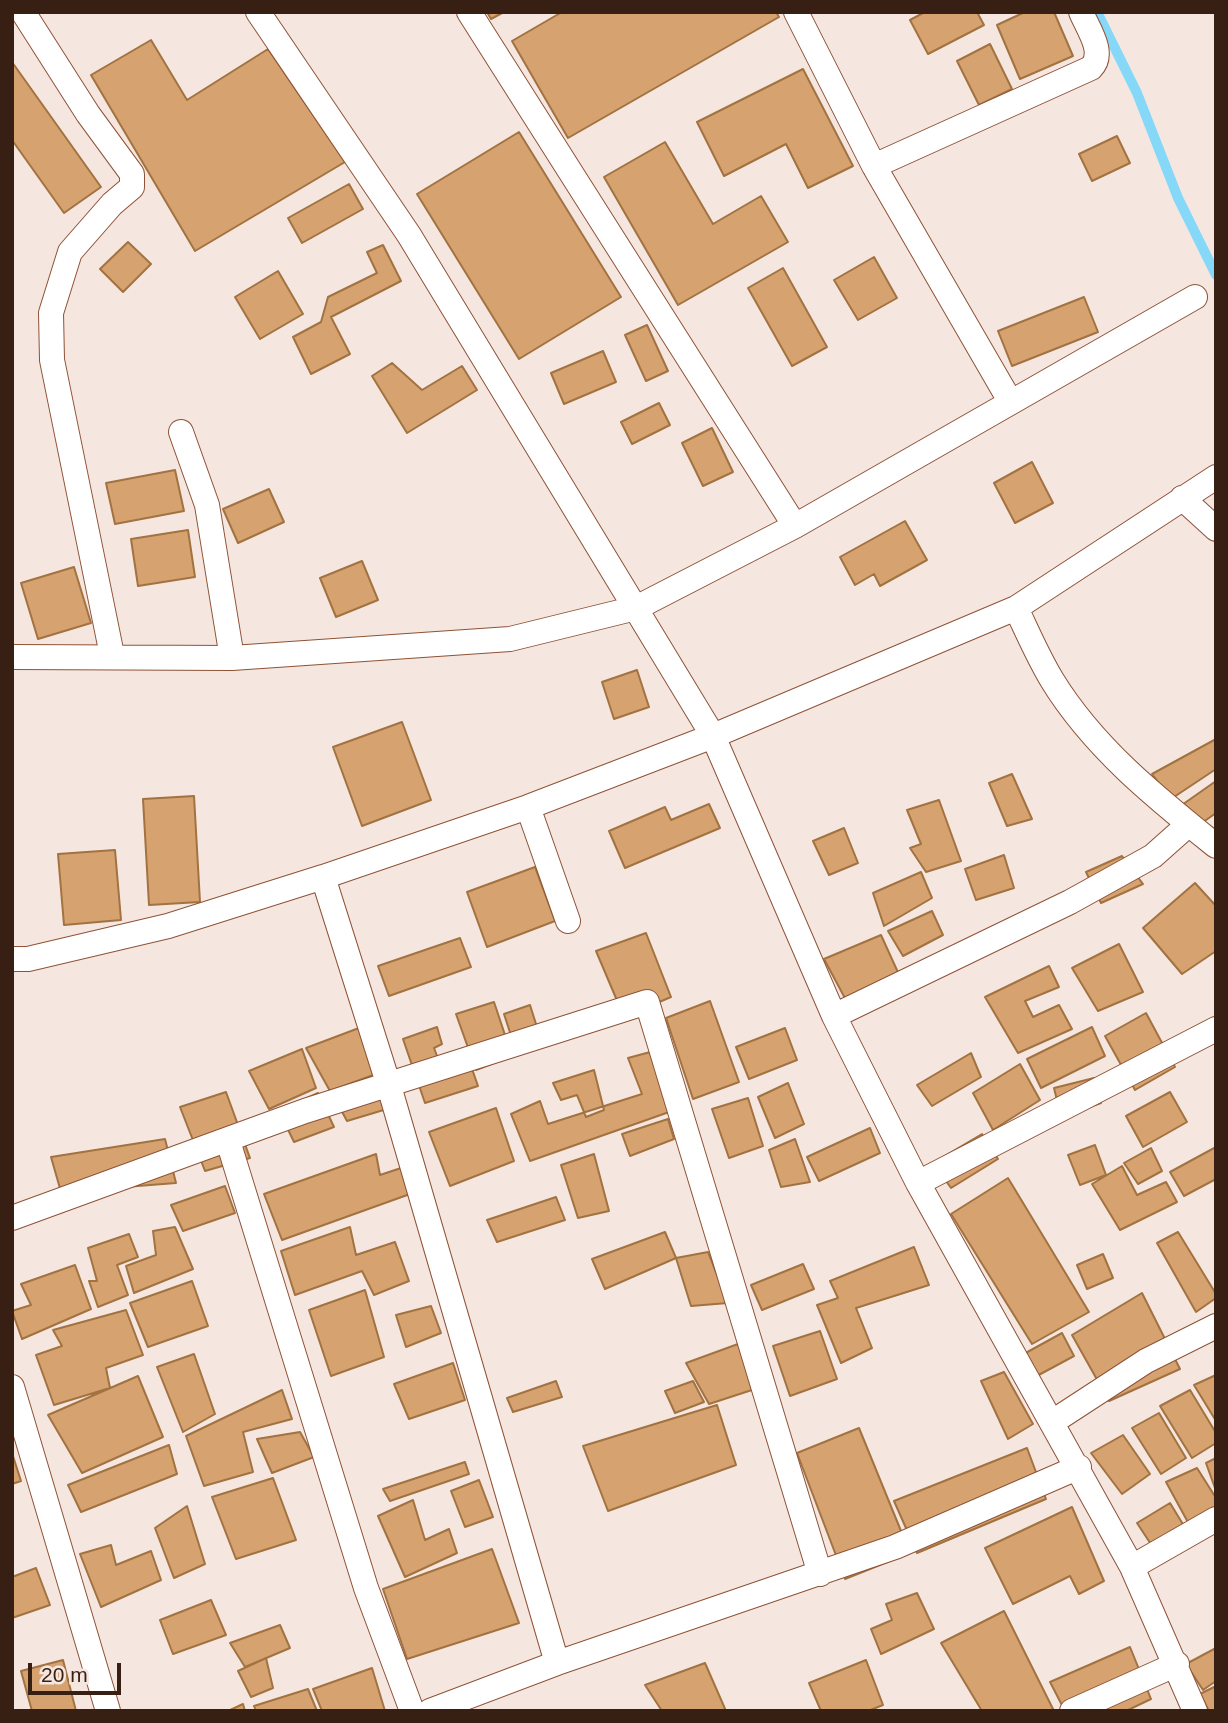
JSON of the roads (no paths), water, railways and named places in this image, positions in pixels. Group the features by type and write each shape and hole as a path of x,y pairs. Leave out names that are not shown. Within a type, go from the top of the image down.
{"street":[{"path":"23,12 88,114 132,174 132,187 112,204 69,252 51,313 52,360 112,656"},
{"path":"258,12 409,235 713,736 834,1016 918,1183 1054,1421 1132,1567 1177,1664 1195,1711"},
{"path":"469,12 795,526"},
{"path":"796,12 874,166 1010,401"},
{"path":"874,166 1091,68 1097,61 1098,53 1082,12"},
{"path":"12,657 232,658 510,639 636,608 795,526 1195,297"},
{"path":"181,432 207,505 232,658"},
{"path":"12,959 28,959 168,926 323,877 528,807 713,736 1016,608 1216,477"},
{"path":"1182,498 1216,529"},
{"path":"1016,608 1052,680 1093,735 1149,793 1216,846"},
{"path":"528,807 568,921"},
{"path":"834,1016 1070,902 1153,856 1189,824"},
{"path":"323,877 389,1086 557,1663"},
{"path":"12,1218 229,1141 305,1111 647,1002 820,1574"},
{"path":"918,1183 1216,1029"},
{"path":"229,1141 366,1588 412,1711"},
{"path":"1054,1421 1146,1361 1216,1326"},
{"path":"12,1387 108,1711"},
{"path":"430,1711 557,1663 908,1542 1079,1467"},
{"path":"1132,1567 1216,1519"},
{"path":"1072,1711 1177,1664"}],"waterway":[{"path":"1097,12 1137,93 1178,198 1216,275"}]}
